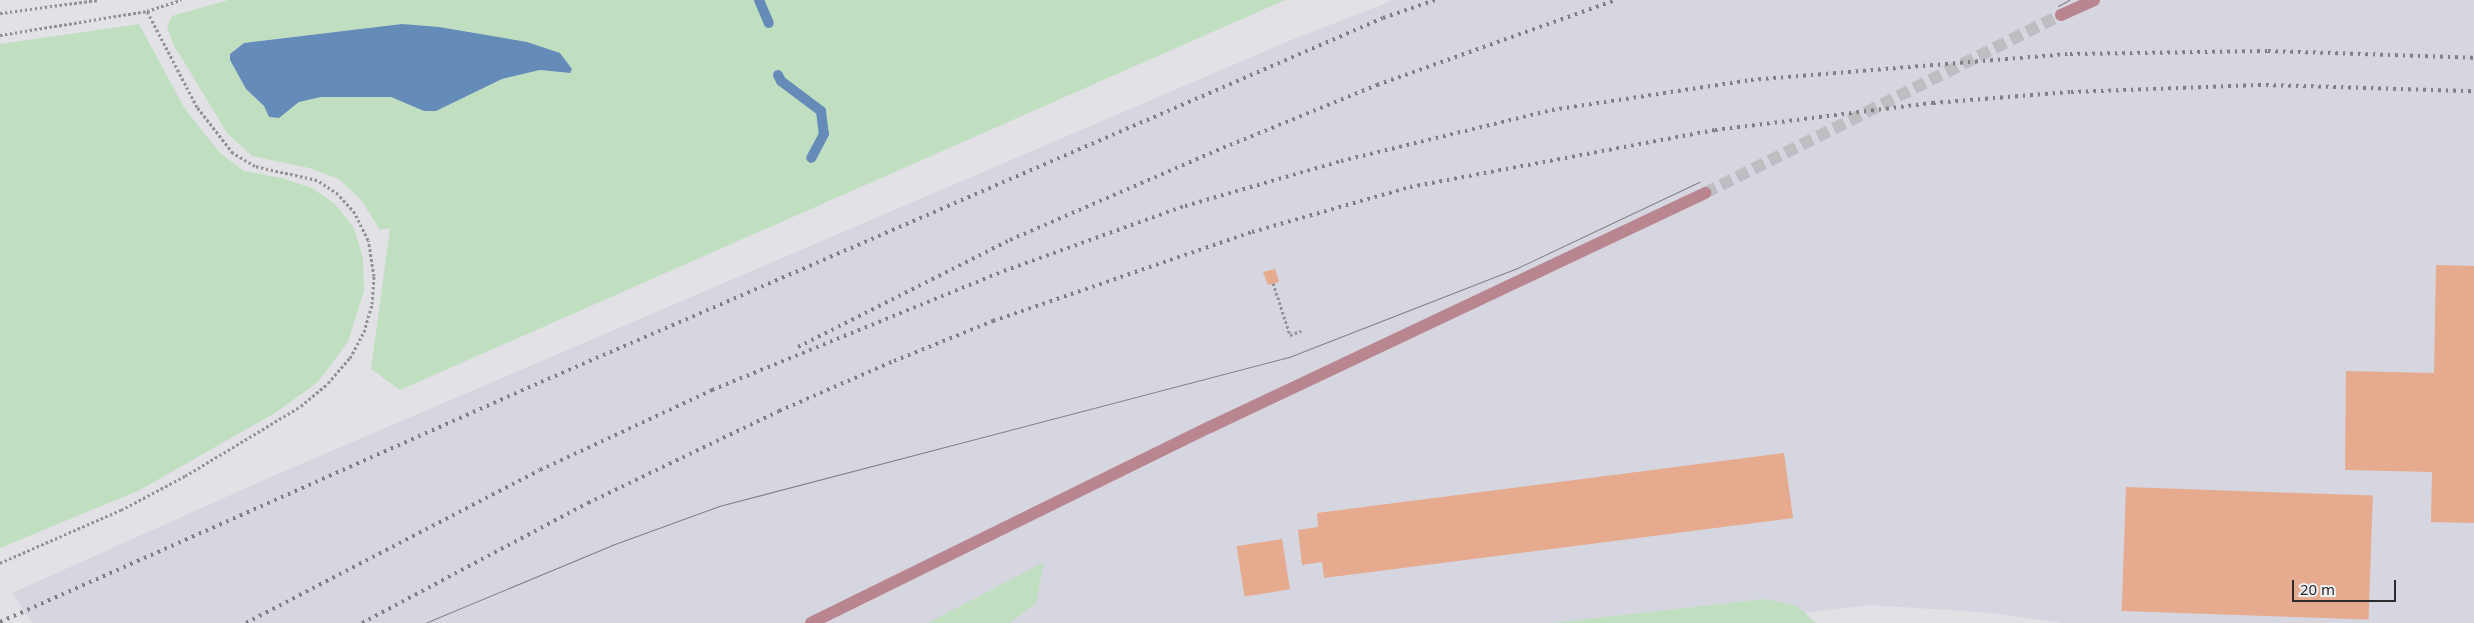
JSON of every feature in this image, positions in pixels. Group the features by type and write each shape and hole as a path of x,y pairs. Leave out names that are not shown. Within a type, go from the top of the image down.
{"lane":[{"path":"2062,15 2094,0"},
{"path":"811,623 1210,426 1705,193"}],"path":[{"path":"0,13 98,0"},
{"path":"0,35 146,10 182,0"},
{"path":"0,563 121,510 185,476 301,406 328,383 350,358 364,332 372,304 374,276 368,240 355,213 338,194 317,180 255,166 234,153 197,107 146,10"},
{"path":"1273,283 1290,335 1300,331"}],"shaded area":[{"path":"1394,0 2474,0 2474,623 2061,623 1991,613 1871,605 1723,623 32,623 12,593 268,478 1291,40"}],"green space":[{"path":"228,0 1285,0 400,390 371,369 390,228 380,230 361,200 339,179 309,168 252,156 227,133 173,44 167,26 172,16","holes":["402,24 570,73 540,70 502,79 436,111 424,111 391,97 321,97 299,102 279,118 269,117 264,106 246,89 230,60 230,54 244,43"]},
{"path":"139,24 185,109 220,153 244,171 282,178 312,188 335,204 354,228 363,258 364,291 348,342 318,382 275,413 140,490 0,548 0,44"},
{"path":"1044,562 1036,603 1010,623 928,623"},
{"path":"1765,599 1797,606 1816,623 1552,623"}],"water":[{"path":"402,24 439,27 527,42 560,53 572,69 570,73 540,70 502,79 436,111 424,111 391,97 321,97 299,102 279,118 269,117 264,106 246,89 230,60 230,54 244,43"}],"building":[{"path":"2436,265 2474,266 2474,523 2431,522 2432,472 2345,470 2346,371 2434,373"},
{"path":"1275,269 1279,282 1268,285 1263,272"},
{"path":"1784,453 1793,518 1324,578 1322,562 1302,565 1298,530 1318,527 1317,513"},
{"path":"2126,487 2373,496 2369,620 2122,611"},
{"path":"1282,539 1290,589 1245,597 1237,546"}],"waterway":[{"path":"759,0 769,23"},
{"path":"778,75 781,81 821,111 824,134 811,158"}],"tunnel":[{"path":"1705,193 2061,15"}],"tram line":[{"path":"2058,6 2069,0"},
{"path":"425,623 612,545 719,506 1289,357 1515,269 1699,182"}],"railway":[{"path":"0,622 541,382 1383,18 1435,0"},
{"path":"798,347 1010,240 1230,145 1377,85 1616,0"},
{"path":"246,623 540,470 712,390 1004,271 1185,206 1341,161 1552,110 1751,80 2070,54 2268,51 2474,58"},
{"path":"362,623 588,503 779,411 894,361 993,321 1252,232 1410,187 1715,130 1933,103 2071,92 2266,85 2474,91"}]}
